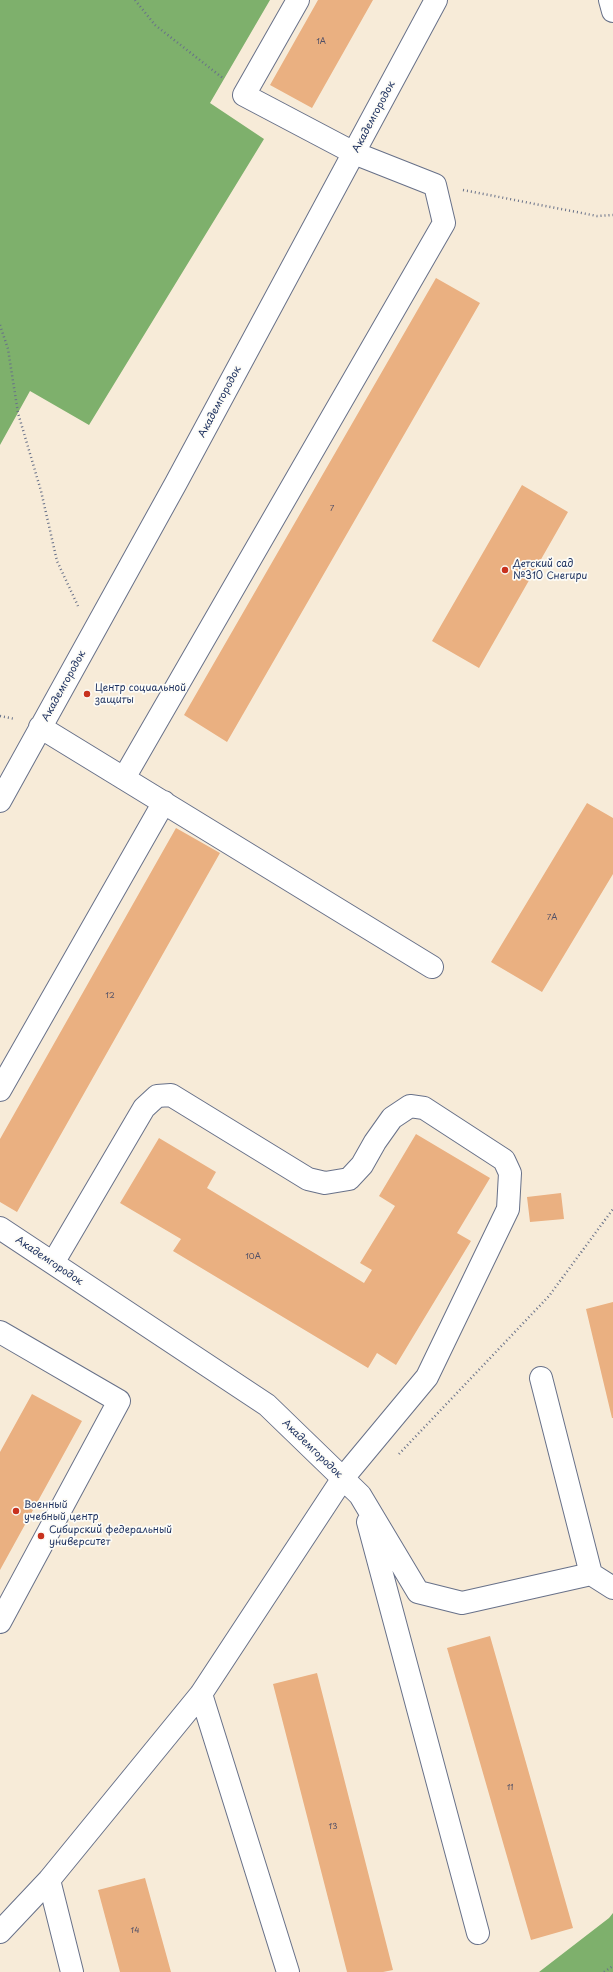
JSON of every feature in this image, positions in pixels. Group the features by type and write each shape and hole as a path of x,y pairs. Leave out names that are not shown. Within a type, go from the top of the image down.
{"street":[{"path":"124,778 444,223 435,185 354,153 244,94 298,0"},
{"name":"Академгородок","path":"0,801 176,483 436,0"},
{"path":"610,0 613,11"},
{"path":"40,727 432,967"},
{"path":"0,1090 164,802"},
{"path":"0,1932 50,1880 201,1694 343,1478 427,1377 508,1209 510,1173 504,1160 424,1108 410,1106 392,1118 375,1142 362,1165 349,1179 324,1183 308,1179 171,1095 157,1096 144,1108 53,1263"},
{"name":"Академгородок","path":"0,1228 267,1405 360,1495 418,1592 462,1603 591,1574"},
{"path":"0,1332 120,1401 0,1622"},
{"path":"541,1378 591,1574 613,1588"},
{"path":"360,1495 478,1933"},
{"path":"201,1694 288,1972"},
{"path":"50,1880 72,1972"}],"path":[{"path":"135,0 154,24 244,94"},
{"path":"435,185 597,216 613,215"},
{"path":"0,325 8,349 18,414 41,491 57,561 92,634"},
{"path":"398,1455 549,1296 613,1209"},
{"path":"604,1972 613,1966"}],"green space":[{"path":"0,0 270,0 210,103 264,139 89,425 30,391 0,445"},
{"path":"613,1913 613,1972 539,1972 609,1918"}],"building":[{"path":"318,0 373,0 312,108 270,85"},
{"path":"436,278 480,303 227,742 184,715"},
{"path":"522,485 568,512 479,668 432,641"},
{"path":"587,803 613,818 613,874 542,992 491,962"},
{"path":"176,828 220,853 17,1212 0,1202 0,1139"},
{"path":"416,1134 490,1178 457,1233 471,1241 396,1365 377,1353 368,1368 173,1251 181,1239 120,1203 159,1138 216,1172 207,1188 364,1283 372,1270 360,1263 395,1206 379,1196"},
{"path":"561,1193 564,1219 530,1222 527,1197"},
{"path":"613,1302 613,1418 612,1418 586,1309"},
{"name":"Военный учебный центр","path":"32,1394 82,1421 0,1570 0,1452"},
{"path":"490,1636 573,1928 531,1940 447,1648"},
{"path":"317,1673 393,1970 383,1972 347,1972 273,1684"},
{"path":"145,1878 171,1972 120,1972 98,1890"}],"place":[{"name":"Детский сад №310 Снегири","path":"505,570"},
{"name":"Центр социальной защиты","path":"87,694"},
{"name":"Военный учебный центр","path":"16,1511"},
{"name":"Сибирский федеральный университет","path":"41,1536"}]}
